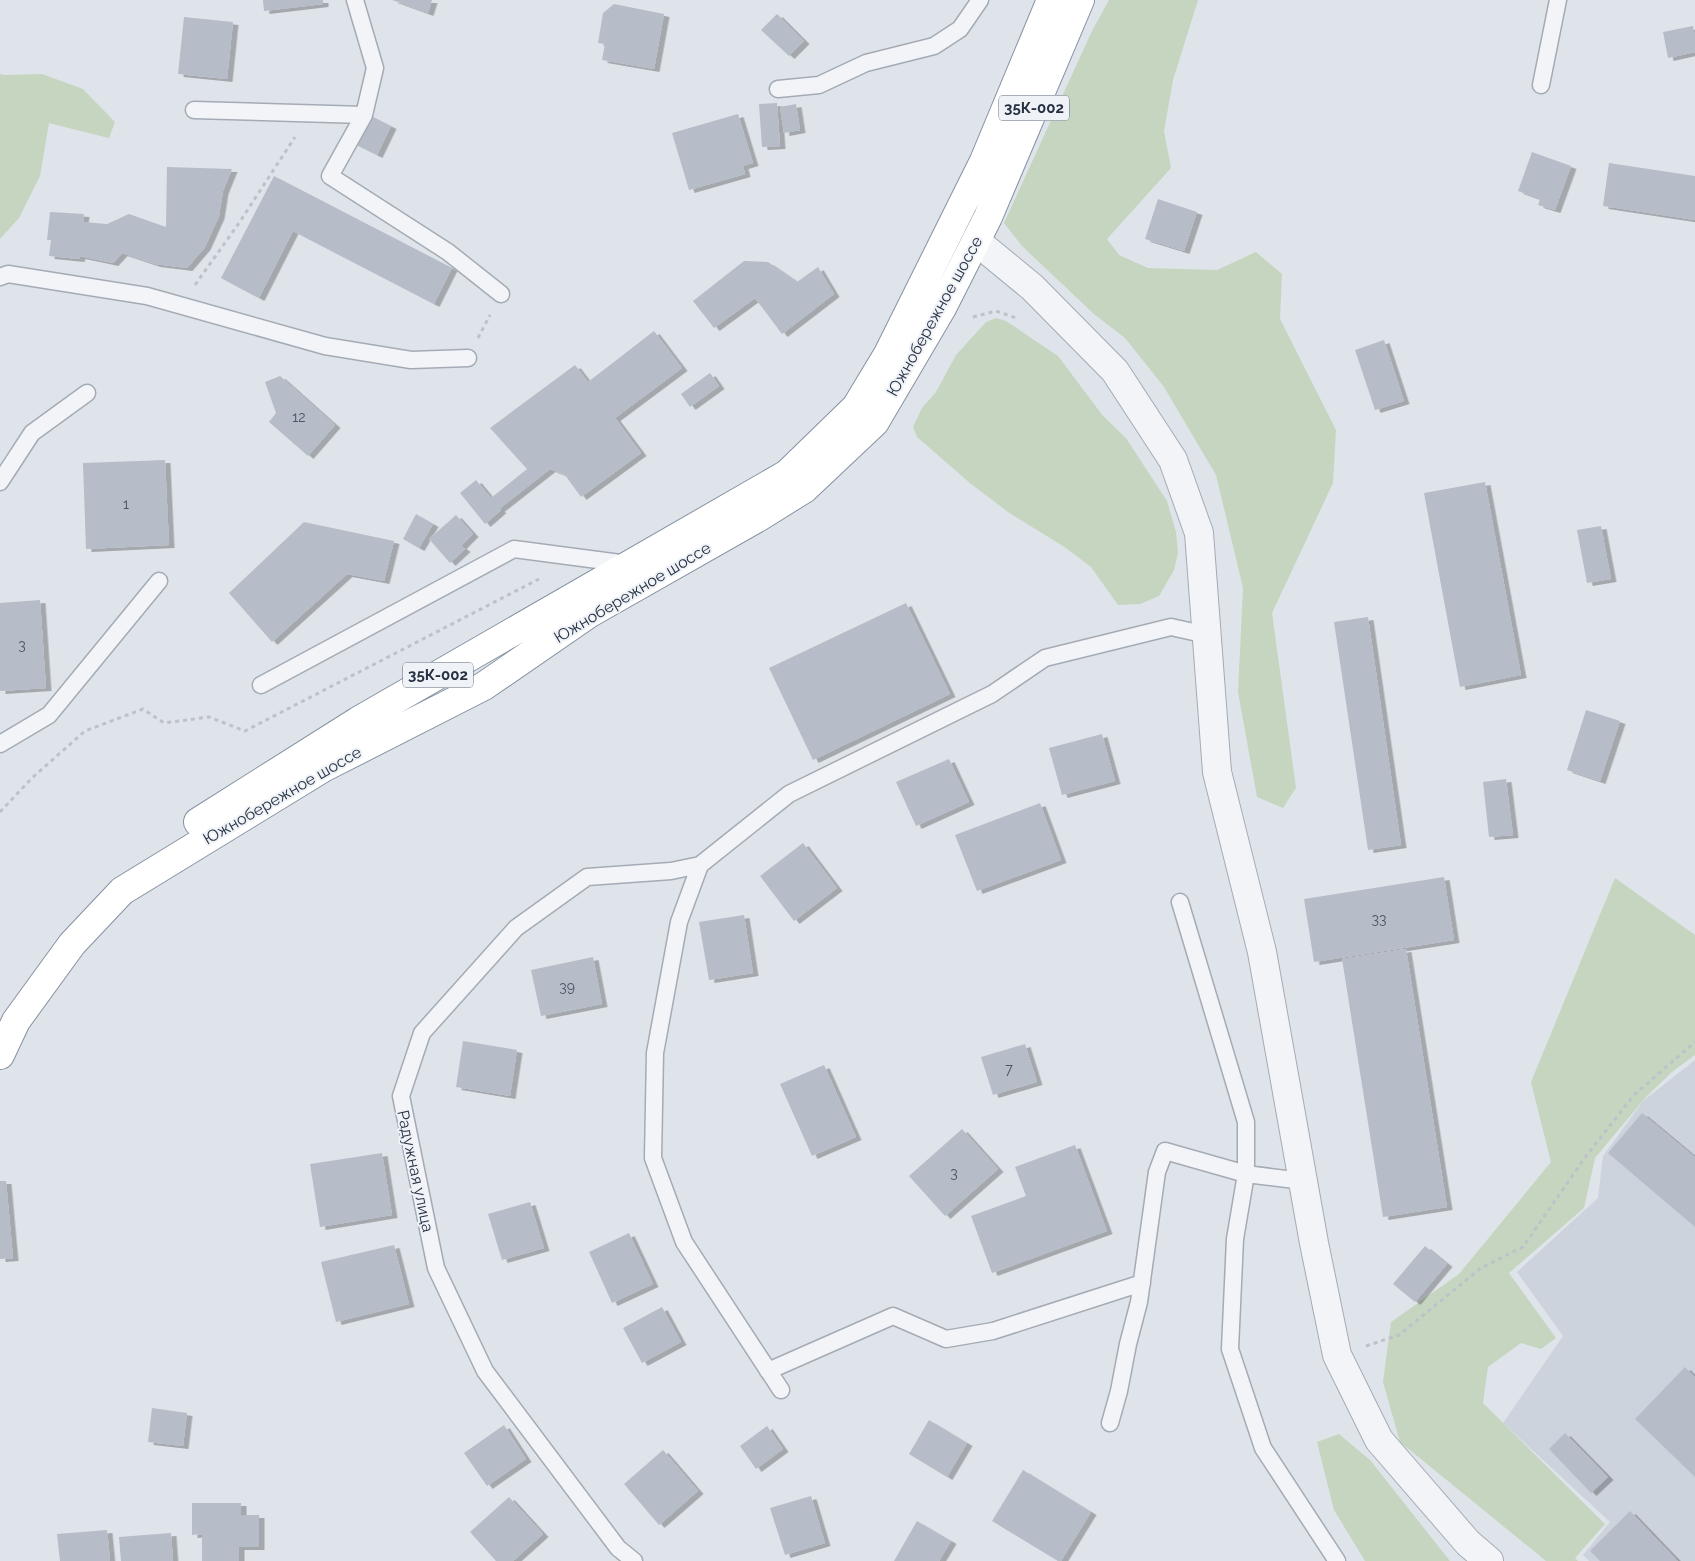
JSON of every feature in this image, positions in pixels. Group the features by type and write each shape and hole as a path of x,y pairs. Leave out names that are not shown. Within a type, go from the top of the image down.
{"highway":[{"name":"Южнобережное шоссе","path":"0,1014 52,941 128,867 358,721 787,474 856,407 888,354 984,161 1051,0"},
{"name":"Южнобережное шоссе","path":"0,1055 16,1021 72,944 122,891 323,768 484,686 590,613 804,490 875,422 942,308 988,217 1080,0"}],"street":[{"path":"976,241 1032,287 1115,371 1173,460 1200,533 1217,772 1262,952 1303,1182 1337,1355 1379,1440 1468,1543 1489,1561"}],"lane":[{"path":"355,0 375,68 364,115 330,176 448,252 500,294"},
{"path":"778,89 819,85 866,63 934,46 960,29 980,0"},
{"path":"1541,86 1558,0"},
{"path":"194,110 364,115"},
{"path":"941,249 976,241 968,193"},
{"path":"0,277 8,274 138,294 325,346 411,360 468,358"},
{"path":"0,482 32,433 86,393"},
{"path":"261,685 514,549 628,564"},
{"path":"0,744 49,715 159,581"},
{"path":"781,1390 684,1242 653,1158 655,1053 679,922 700,865 789,794 992,694 1045,658 1171,627 1207,636"},
{"name":"Радужная улица","path":"634,1561 618,1548 485,1371 436,1268 401,1096 422,1033 516,928 587,877 671,871 700,865"},
{"path":"1180,902 1246,1122 1246,1174 1235,1239 1230,1349 1263,1448 1337,1561"},
{"path":"1110,1423 1120,1391 1142,1283 1157,1172 1166,1152 1246,1174 1303,1182"},
{"path":"768,1371 893,1316 946,1339 993,1331 1142,1283"}],"path":[{"path":"181,306 239,223 295,136 347,144"},
{"path":"468,358 500,294"},
{"path":"996,311 1027,322"},
{"path":"1337,1355 1399,1335 1480,1268 1523,1247 1586,1156 1634,1095 1695,1042"}],"shaded area":[{"path":"1695,1060 1695,1561 1589,1561 1583,1555 1610,1522 1503,1423 1563,1336 1517,1272 1598,1198 1603,1156 1643,1101"}],"green space":[{"path":"1109,0 1198,0 1173,80 1164,131 1171,168 1107,239 1119,255 1148,268 1217,270 1256,252 1282,274 1280,319 1336,430 1333,483 1272,613 1296,788 1283,808 1257,797 1238,692 1243,588 1216,475 1164,387 1125,338 1095,315 1022,246 1004,223 1092,31"},
{"path":"0,74 42,74 83,89 115,122 109,138 49,123 40,176 19,218 0,239"},
{"path":"996,318 1006,321 1058,356 1103,416 1126,438 1167,501 1176,532 1178,553 1174,570 1159,596 1140,604 1118,605 1091,567 1066,548 1008,512 971,484 917,437 913,427 922,408 936,392 956,355 986,322"},
{"path":"1615,878 1695,935 1695,1055 1672,1072 1646,1097 1595,1158 1584,1208 1509,1273 1556,1338 1541,1349 1521,1343 1488,1367 1483,1403 1605,1524 1575,1558 1578,1561 1546,1561 1400,1442 1383,1382 1391,1322 1459,1274 1551,1162 1531,1082"},
{"path":"1339,1434 1370,1460 1450,1561 1365,1561 1334,1510 1317,1442"}],"building":[{"path":"263,0 323,0 323,4 264,11"},
{"path":"392,0 432,0 428,13"},
{"path":"614,4 664,14 654,69 602,60 605,44 598,43 603,13"},
{"path":"777,14 804,41 789,56 761,30"},
{"path":"184,17 233,22 227,79 178,74"},
{"path":"1693,26 1695,52 1668,58 1663,32"},
{"path":"777,103 780,146 762,147 759,104"},
{"path":"796,104 800,130 784,133 780,107"},
{"path":"367,114 391,126 377,155 353,143"},
{"path":"738,114 753,163 743,166 745,174 689,190 672,133"},
{"path":"1532,152 1571,166 1555,210 1538,205 1540,199 1518,191"},
{"path":"1609,163 1695,176 1695,220 1603,206"},
{"path":"167,167 232,169 223,191 219,216 205,247 187,268 155,264 122,253 113,263 80,256 79,259 49,256 51,240 47,240 50,212 84,214 83,222 107,224 129,214 166,227"},
{"path":"274,176 452,268 434,304 293,231 259,298 221,278"},
{"path":"1158,199 1197,212 1184,251 1145,239"},
{"path":"744,261 768,262 797,282 818,267 834,294 782,334 755,298 714,328 693,301"},
{"path":"654,331 682,368 615,418 641,453 581,497 565,475 550,469 499,509 501,510 485,524 460,493 476,480 491,498 527,469 490,428 575,365 588,382"},
{"path":"1384,340 1404,401 1375,410 1355,350"},
{"path":"710,373 719,386 690,407 681,394"},
{"path":"280,376 335,425 308,456 269,422 276,413 265,382"},
{"path":"165,460 169,545 86,549 83,463"},
{"path":"1485,482 1521,675 1460,687 1424,493"},
{"path":"416,514 433,524 419,548 403,539"},
{"path":"456,515 473,534 461,546 465,549 450,563 429,539"},
{"path":"304,522 394,541 384,581 347,574 272,642 229,593"},
{"path":"1601,526 1611,579 1587,583 1577,530"},
{"path":"40,600 46,688 0,691 0,603"},
{"path":"906,603 950,694 813,760 769,668"},
{"path":"1368,617 1401,845 1368,850 1334,622"},
{"path":"1586,710 1620,721 1600,781 1567,770"},
{"path":"1102,734 1115,781 1062,795 1049,748"},
{"path":"949,759 969,802 916,826 896,782"},
{"path":"1506,779 1513,835 1489,837 1483,782"},
{"path":"1040,803 1061,860 977,891 955,835"},
{"path":"803,843 837,888 794,921 760,876"},
{"path":"1444,877 1454,940 1314,962 1304,899"},
{"path":"744,915 753,973 709,980 699,922"},
{"path":"1406,949 1447,1207 1383,1217 1342,959"},
{"path":"593,957 602,1004 541,1016 531,970"},
{"path":"463,1041 517,1050 510,1096 456,1087"},
{"path":"1025,1044 1037,1082 993,1095 981,1057"},
{"path":"824,1065 856,1137 812,1156 780,1084"},
{"path":"1642,1113 1695,1157 1695,1227 1608,1153"},
{"path":"962,1129 998,1169 945,1216 909,1176"},
{"path":"1075,1145 1107,1231 992,1273 971,1216 1026,1196 1015,1167"},
{"path":"382,1153 392,1215 320,1227 310,1164"},
{"path":"0,1181 6,1181 13,1258 0,1259"},
{"path":"530,1202 544,1248 502,1260 488,1214"},
{"path":"629,1233 653,1284 612,1303 589,1252"},
{"path":"394,1245 409,1304 336,1322 321,1262"},
{"path":"1425,1246 1447,1264 1415,1302 1393,1284"},
{"path":"662,1307 681,1342 642,1363 623,1328"},
{"path":"1685,1367 1695,1377 1695,1477 1635,1419"},
{"path":"152,1408 187,1413 183,1446 148,1442"},
{"path":"929,1420 967,1443 947,1477 909,1454"},
{"path":"504,1425 526,1459 487,1486 464,1453"},
{"path":"767,1426 783,1449 756,1469 740,1446"},
{"path":"1565,1433 1608,1477 1591,1493 1549,1449"},
{"path":"663,1450 698,1491 659,1525 624,1484"},
{"path":"1023,1470 1091,1512 1061,1561 1058,1561 992,1521"},
{"path":"811,1496 825,1543 785,1555 770,1508"},
{"path":"509,1497 543,1534 513,1561 496,1561 470,1532"},
{"path":"192,1503 241,1503 241,1515 259,1515 259,1547 239,1547 239,1561 202,1561 202,1534 192,1535"},
{"path":"1630,1511 1678,1561 1600,1561 1590,1551"},
{"path":"917,1521 951,1541 939,1561 894,1561"},
{"path":"107,1530 110,1561 60,1561 57,1534"},
{"path":"171,1533 173,1561 121,1561 119,1537"}]}
